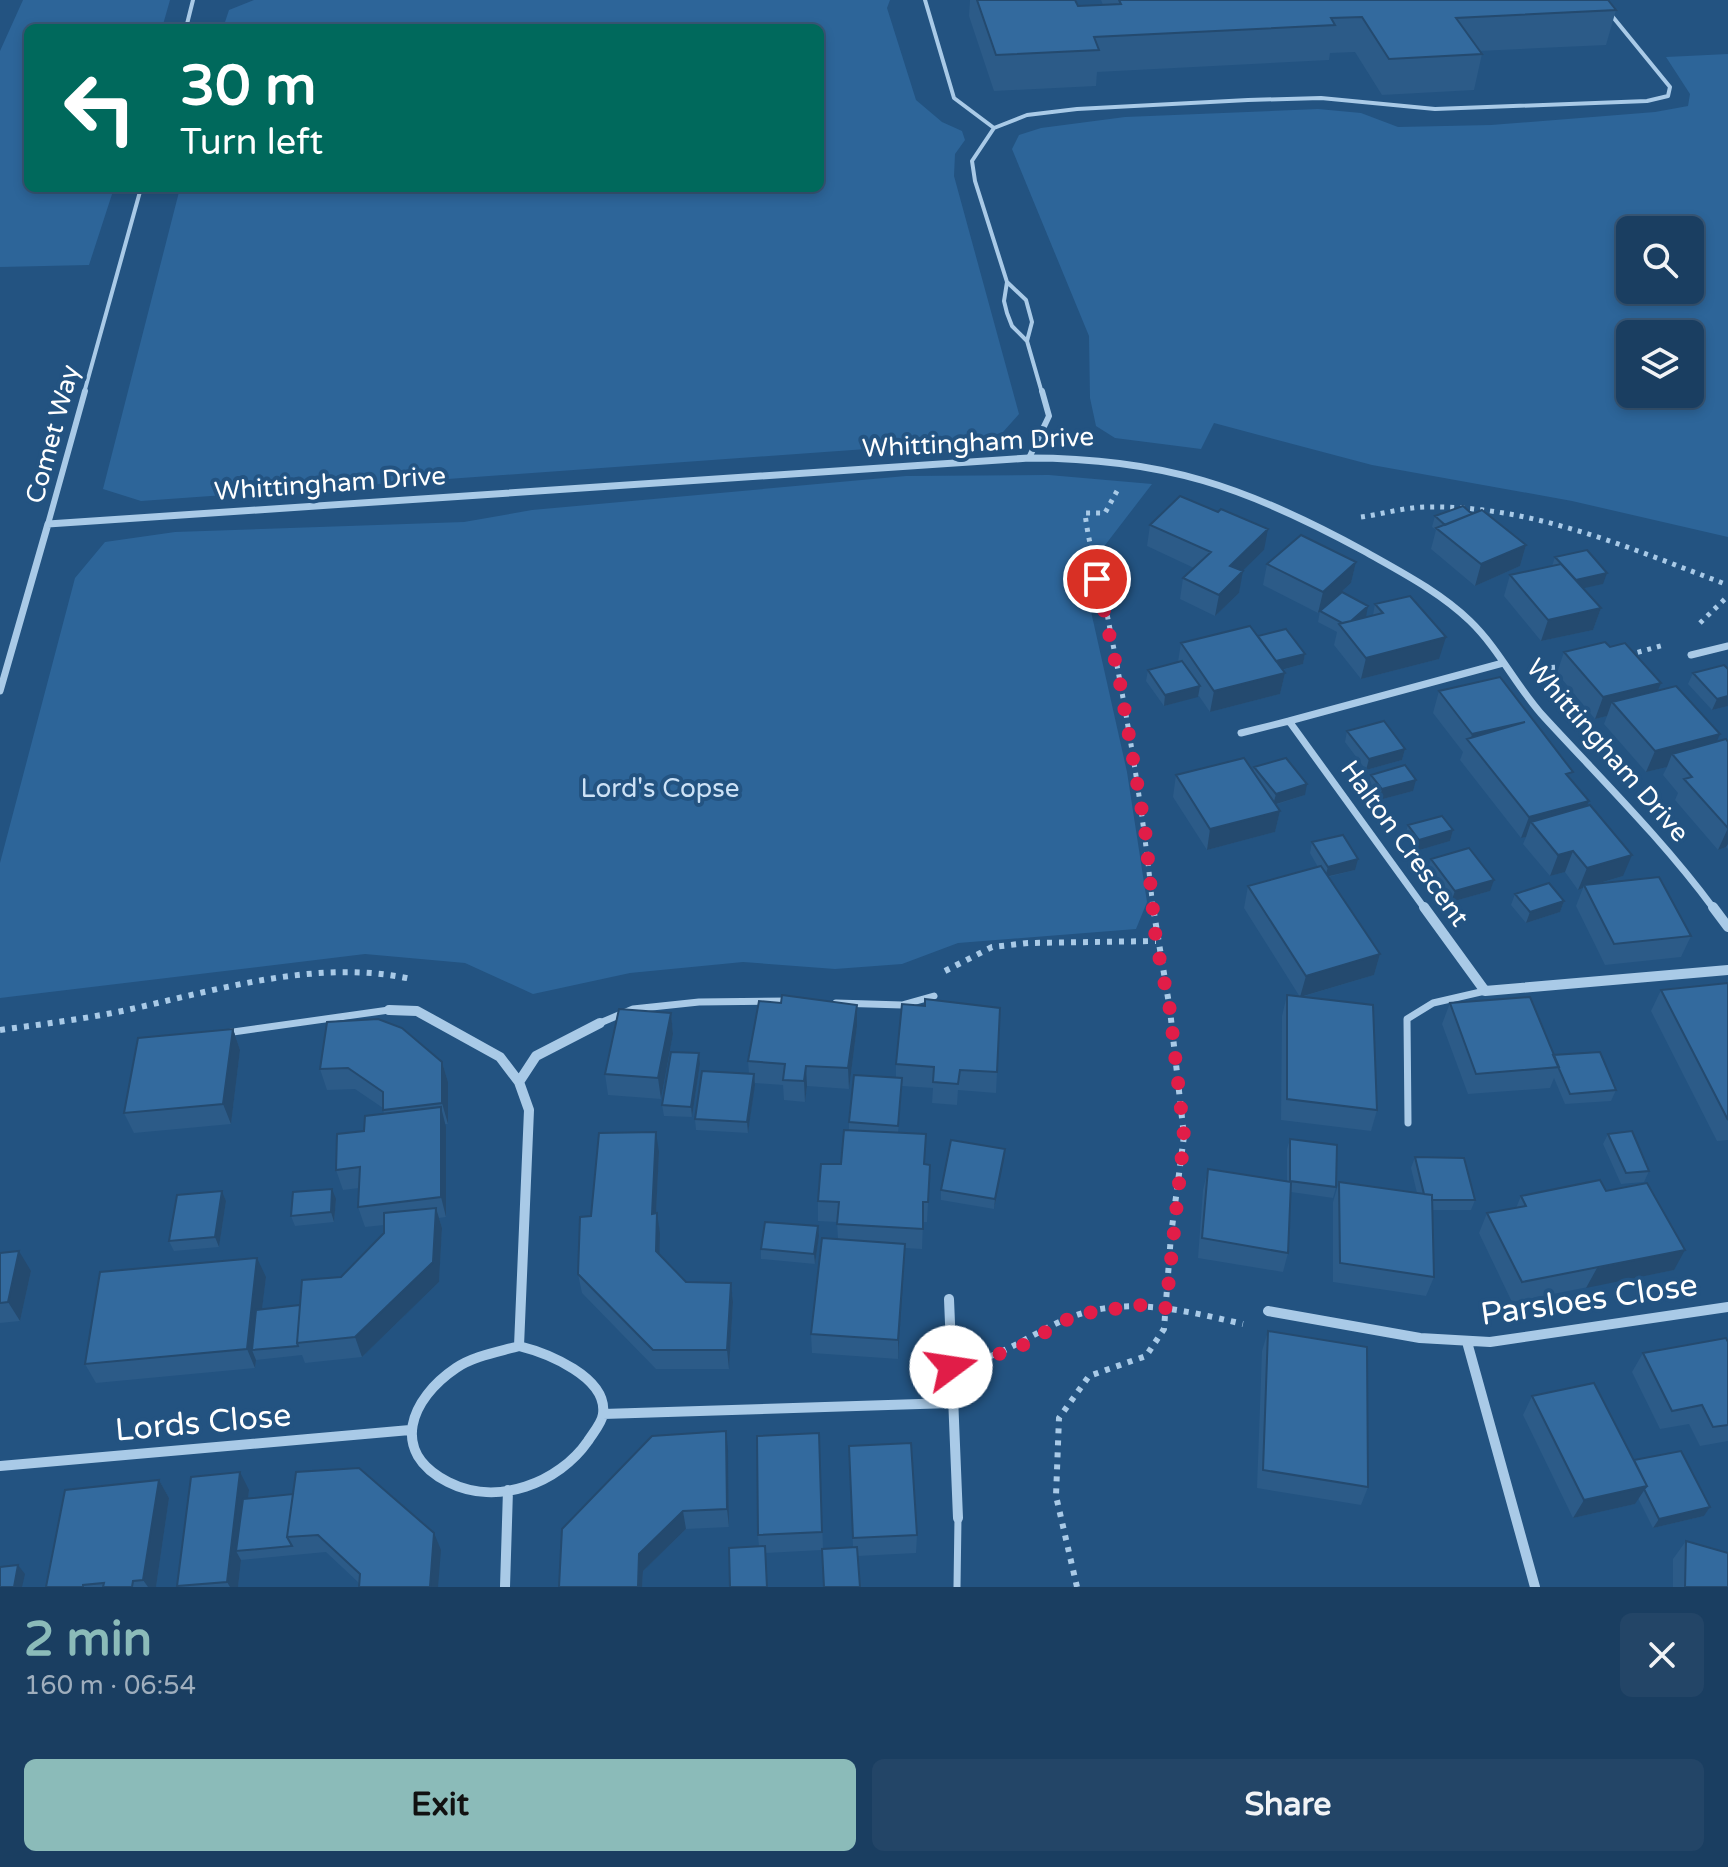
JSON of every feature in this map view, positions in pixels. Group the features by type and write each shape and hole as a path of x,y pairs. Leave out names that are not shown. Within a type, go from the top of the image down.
{"street":[{"name":"Whittingham Drive","path":"48,524 1029,458 1087,457 1186,472 1226,485 1312,523 1447,601 1473,624 1541,714 1637,815 1728,927"},
{"name":"Comet Way","path":"0,691 48,524"},
{"path":"1691,655 1728,646"},
{"path":"0,648 12,648"},
{"path":"1241,733 1505,667"},
{"name":"Halton Crescent","path":"1289,721 1485,991"},
{"path":"1485,991 1728,970"},
{"path":"389,1010 417,1011 450,1027 500,1057 519,1082 529,1110 519,1346"},
{"path":"519,1082 536,1056 600,1023"},
{"path":"949,1299 958,1518"},
{"name":"Parsloes Close","path":"1268,1311 1420,1338 1467,1342 1555,1335 1685,1311 1728,1307"},
{"path":"1467,1342 1535,1587"},
{"path":"519,1346 543,1351 576,1370 599,1393 603,1414 586,1447 555,1474 530,1487 474,1492 452,1484 430,1469 416,1453 410,1430 418,1411 434,1389 455,1369 483,1356 519,1346"},
{"path":"603,1414 951,1403"},
{"name":"Lords Close","path":"0,1466 410,1430"},
{"path":"505,1587 508,1490"}],"lane":[{"path":"187,24 193,0"},
{"path":"925,0 954,98 994,128"},
{"path":"1029,458 1049,416 1027,341 1012,326 1007,313 1004,301 1007,282 975,181 972,161 994,128 1040,113 1222,101 1321,98 1435,109 1647,101 1668,96 1670,87 1599,0"},
{"name":"Comet Way","path":"48,524 140,192"},
{"path":"1007,282 1026,300 1032,322 1027,341"},
{"path":"1408,1123 1407,1019 1415,1010 1427,1005 1485,991"},
{"path":"830,1002 902,1005 934,996"},
{"path":"600,1023 633,1009 699,1002 800,1001"},
{"path":"222,1033 284,1028 324,1018 389,1010"},
{"path":"957,1587 958,1518"}],"path":[{"path":"1077,1587 1056,1496 1059,1418 1089,1376 1146,1356 1164,1329 1184,1136 1170,1010 1156,941 1145,829 1111,637 1089,552 1085,513 1105,513 1133,462"},
{"path":"1312,523 1430,507 1497,514 1575,531 1728,585"},
{"path":"1616,658 1667,644"},
{"path":"1505,667 1571,666"},
{"path":"931,978 992,947 1028,943 1156,941"},
{"path":"951,1367 1023,1345 1075,1315 1139,1305 1266,1329 1268,1311"}],"green space":[{"path":"23,0 170,0 163,24 24,24 24,192 113,192 89,265 0,267 0,51"},
{"path":"254,0 890,0 887,8 916,100 942,122 962,131 965,140 955,154 954,176 1019,414 1003,432 978,441 141,501 103,489 179,192 824,192 824,24 224,24 229,10"},
{"path":"1728,54 1728,537 1572,501 1372,465 1214,423 1201,449 1115,438 1096,426 1090,398 1089,336 1012,149 1019,135 1041,128 1125,117 1318,109 1361,113 1398,127 1491,125 1655,112 1688,106 1690,94 1666,57"},
{"name":"Lord's Copse","path":"1049,475 1152,484 1099,553 1088,598 1127,772 1147,902 1136,929 958,943 902,964 835,969 743,962 630,973 533,994 465,963 365,954 0,998 0,863 75,578 105,542 175,532 464,522 532,510 906,476"}],"building":[{"path":"977,0 1075,0 1078,6 1121,4 1119,0 1608,0 1616,10 1456,18 1482,54 1389,59 1362,17 1331,18 1335,25 1094,37 1099,50 996,55"},
{"path":"1180,496 1268,529 1230,566 1243,571 1219,595 1183,578 1211,552 1150,525"},
{"path":"1463,506 1472,514 1445,525 1435,516"},
{"path":"1482,510 1526,545 1481,564 1436,528"},
{"path":"1301,535 1356,562 1323,592 1267,564"},
{"path":"1587,550 1607,573 1576,580 1555,557"},
{"path":"1561,564 1601,608 1548,620 1510,575"},
{"path":"1342,592 1368,606 1351,621 1342,623 1320,611"},
{"path":"1410,596 1446,637 1366,658 1339,624 1383,613 1375,604"},
{"path":"1250,626 1285,673 1214,691 1181,643"},
{"path":"1286,629 1305,654 1276,661 1258,636"},
{"path":"1605,642 1610,647 1625,643 1661,683 1603,697 1564,652"},
{"path":"1182,661 1200,686 1165,695 1148,670"},
{"path":"1724,665 1728,669 1728,696 1717,699 1693,673"},
{"path":"1500,677 1573,772 1566,774 1589,801 1529,817 1467,739 1525,722 1472,734 1439,691"},
{"path":"1676,686 1720,734 1655,751 1612,702"},
{"path":"1384,721 1405,749 1369,759 1347,731"},
{"path":"1726,739 1728,828 1684,779 1692,777 1672,754"},
{"path":"1244,758 1280,811 1210,829 1176,775"},
{"path":"1286,758 1307,784 1276,794 1254,767"},
{"path":"1405,765 1416,780 1382,789 1371,775"},
{"path":"1590,805 1632,855 1587,868 1573,851 1558,855 1531,822"},
{"path":"1442,816 1453,830 1419,840 1408,825"},
{"path":"1343,835 1358,859 1328,867 1312,842"},
{"path":"1469,848 1494,880 1455,891 1431,859"},
{"path":"1321,866 1380,954 1306,976 1248,886"},
{"path":"1659,877 1691,936 1614,944 1584,885"},
{"path":"1549,883 1564,901 1530,912 1515,894"},
{"path":"1728,983 1728,1120 1661,990"},
{"path":"782,995 857,1005 848,1068 806,1066 804,1081 783,1080 785,1064 748,1061 759,1001 781,1003"},
{"path":"1287,995 1373,1005 1377,1110 1287,1099"},
{"path":"1530,997 1559,1067 1476,1074 1450,1003"},
{"path":"925,999 1000,1008 997,1072 960,1070 958,1084 933,1082 934,1067 896,1064 902,1004 925,1006"},
{"path":"619,1009 671,1013 658,1078 605,1074"},
{"path":"378,1019 402,1028 442,1062 442,1103 383,1110 383,1092 348,1068 320,1069 327,1022"},
{"path":"233,1029 223,1104 124,1113 138,1038"},
{"path":"671,1052 699,1053 691,1107 662,1105"},
{"path":"1600,1052 1616,1090 1570,1094 1553,1055"},
{"path":"702,1071 754,1074 747,1122 695,1119"},
{"path":"854,1075 902,1078 898,1126 849,1122"},
{"path":"441,1107 441,1197 358,1207 360,1167 336,1170 337,1134 364,1131 365,1116"},
{"path":"844,1130 926,1134 924,1164 930,1165 928,1202 923,1202 923,1229 837,1224 839,1202 818,1201 821,1164 841,1164"},
{"path":"1632,1131 1649,1171 1626,1173 1608,1134"},
{"path":"656,1132 652,1214 657,1213 656,1251 686,1282 731,1283 727,1350 653,1350 578,1274 580,1217 591,1216 599,1133"},
{"path":"1290,1139 1337,1145 1336,1187 1290,1181"},
{"path":"951,1140 1005,1149 995,1199 941,1190"},
{"path":"1415,1157 1464,1158 1475,1200 1432,1200 1432,1195 1424,1194"},
{"path":"1208,1169 1291,1182 1288,1253 1202,1238"},
{"path":"1600,1180 1606,1191 1647,1183 1685,1250 1522,1282 1487,1213 1526,1206 1521,1196"},
{"path":"1339,1182 1432,1195 1434,1277 1340,1263"},
{"path":"332,1189 331,1212 291,1216 293,1192"},
{"path":"222,1191 215,1237 169,1241 177,1195"},
{"path":"436,1208 433,1262 355,1337 297,1343 302,1280 341,1277 384,1233 384,1213"},
{"path":"765,1222 818,1226 814,1254 761,1249"},
{"path":"822,1238 905,1244 898,1340 811,1334"},
{"path":"19,1251 8,1302 0,1303 0,1253"},
{"path":"257,1258 247,1349 85,1364 100,1272"},
{"path":"300,1305 298,1346 252,1350 256,1310"},
{"path":"1268,1331 1367,1347 1368,1487 1263,1470"},
{"path":"1726,1338 1728,1425 1713,1427 1702,1405 1672,1411 1643,1353"},
{"path":"1594,1383 1647,1486 1584,1500 1532,1396"},
{"path":"726,1431 727,1509 683,1511 639,1554 638,1587 559,1587 562,1529 652,1436"},
{"path":"819,1433 822,1532 758,1535 757,1436"},
{"path":"911,1443 917,1535 853,1538 849,1446"},
{"path":"1681,1451 1710,1507 1659,1519 1634,1460"},
{"path":"359,1468 434,1533 430,1587 359,1587 360,1574 318,1535 287,1537 296,1472"},
{"path":"240,1472 227,1582 177,1586 191,1477"},
{"path":"159,1480 143,1580 133,1581 132,1587 103,1587 104,1583 83,1587 46,1587 65,1490"},
{"path":"293,1494 287,1537 292,1546 236,1551 243,1499"},
{"path":"1686,1541 1728,1553 1728,1587 1685,1587"},
{"path":"765,1546 767,1587 730,1587 729,1548"},
{"path":"857,1547 860,1587 824,1587 822,1549"},
{"path":"18,1565 14,1587 0,1587 0,1567"}],"route":[{"path":"951,1367 1023,1345 1075,1315 1139,1305 1166,1308 1171,1235 1184,1136 1170,1010 1156,941 1145,829 1120,683 1097,579"}]}
